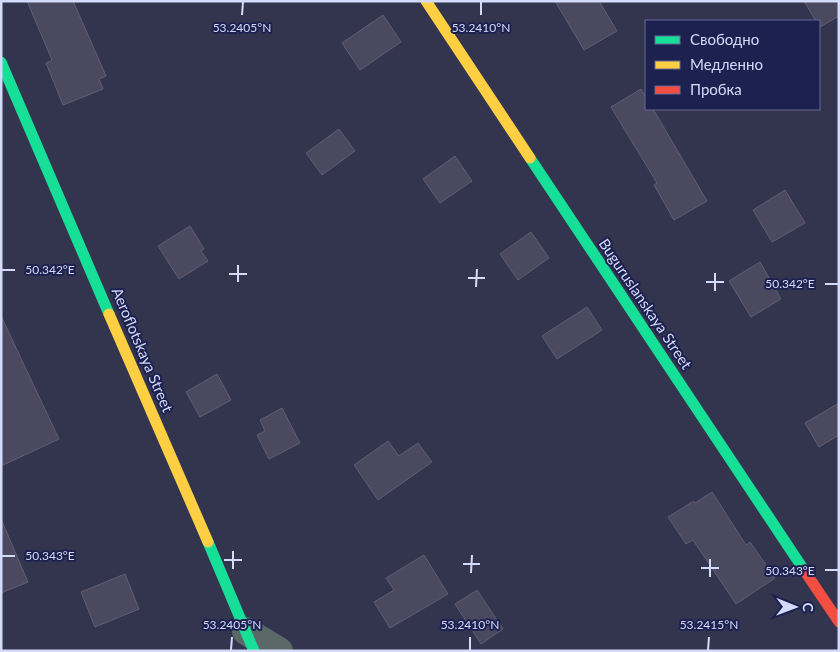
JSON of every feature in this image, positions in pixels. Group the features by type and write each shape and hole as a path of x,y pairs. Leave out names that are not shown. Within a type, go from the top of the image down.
{"street":[{"name":"Buguruslanskaya Street","path":"426,1 839,622"},
{"name":"Aeroflotskaya Street","path":"1,62 250,641"},
{"path":"250,641 278,651"}],"building":[{"path":"27,1 73,1 106,76 99,79 103,89 63,105 46,63 52,60"},
{"path":"555,1 599,1 617,31 584,50"},
{"path":"804,1 839,1 839,16 820,27 820,20 815,20"},
{"path":"383,15 401,42 360,70 342,43"},
{"path":"641,89 645,96 645,110 654,110 707,201 674,220 654,185 657,183 611,107"},
{"path":"339,129 355,151 322,175 306,153"},
{"path":"455,156 472,181 440,203 423,179"},
{"path":"785,190 805,223 772,242 753,210"},
{"path":"190,226 204,249 201,251 208,261 179,279 158,246"},
{"path":"531,232 549,258 518,280 500,254"},
{"path":"760,262 781,299 751,317 729,281"},
{"path":"587,307 602,330 557,359 542,336"},
{"path":"1,316 59,439 1,466"},
{"path":"217,374 231,400 200,417 186,392"},
{"path":"839,403 839,435 819,447 805,423"},
{"path":"282,408 300,443 269,459 257,435 265,431 260,420"},
{"path":"388,441 399,456 418,443 432,462 378,500 354,465"},
{"path":"712,492 746,545 750,542 775,578 736,604 693,540 686,544 668,517"},
{"path":"1,519 28,582 1,593"},
{"path":"424,555 448,594 390,628 374,602 394,590 386,578"},
{"path":"125,574 139,609 95,627 81,592"},
{"path":"477,590 503,629 481,644 455,604"}],"traffic: fast":[{"path":"1,62 109,314"},
{"path":"530,158 804,570"},
{"path":"208,542 254,651"}],"traffic: slow":[{"path":"426,1 530,158"},
{"path":"109,314 208,542"}],"traffic: jam":[{"path":"804,570 839,622"}]}
